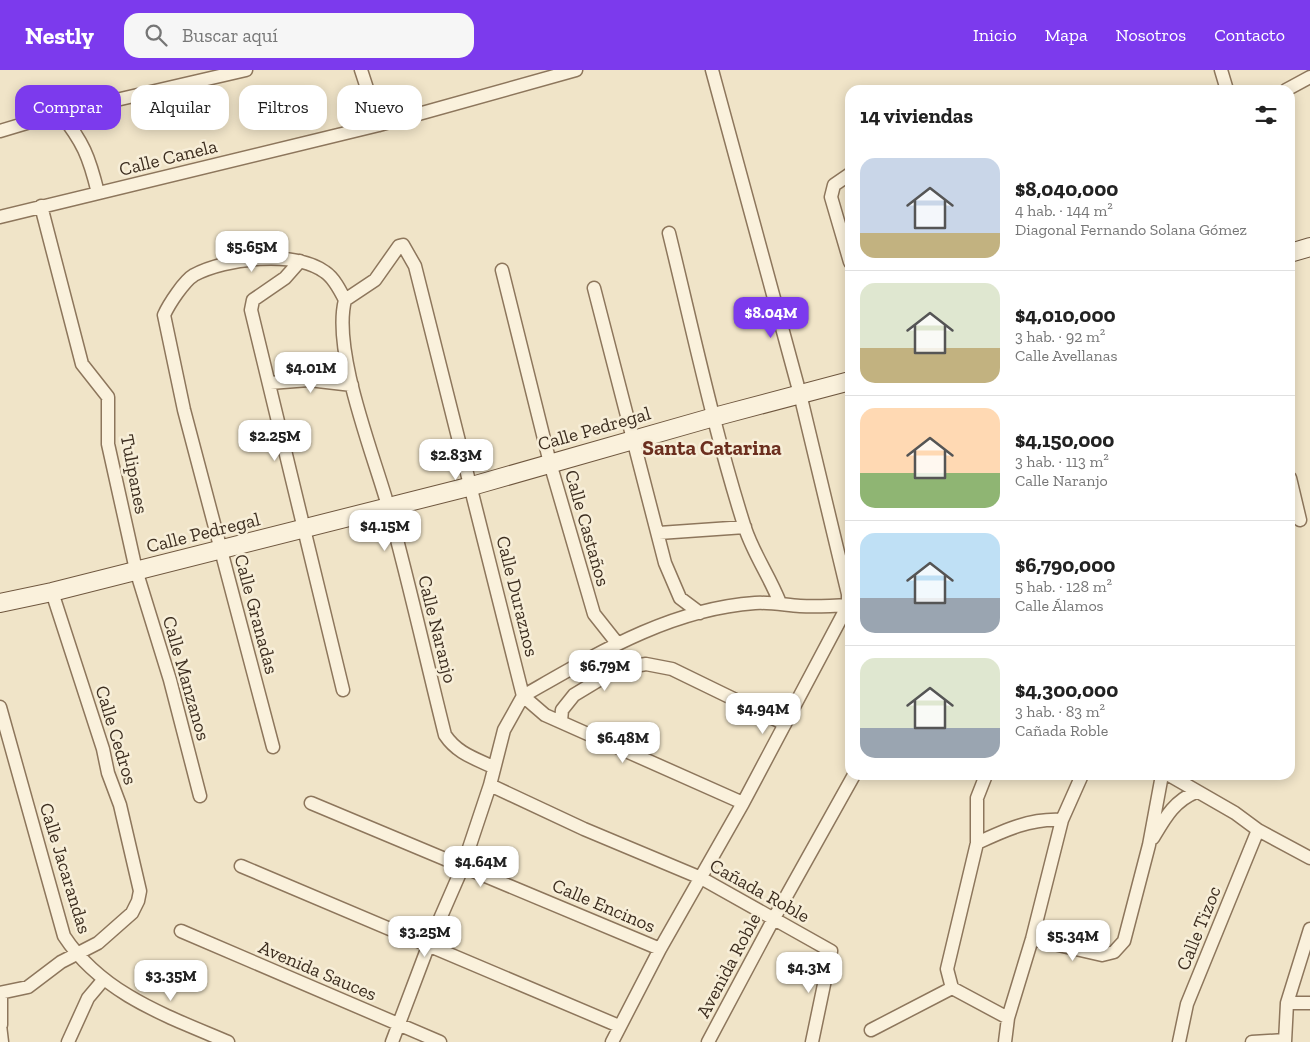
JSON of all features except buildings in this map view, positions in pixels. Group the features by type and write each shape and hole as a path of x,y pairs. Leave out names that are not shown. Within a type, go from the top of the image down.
{"street":[{"path":"121,99 246,70"},
{"path":"361,70 366,85"},
{"name":"Calle Canela","path":"422,113 576,70"},
{"path":"712,70 800,394 845,582"},
{"path":"1221,70 1226,85"},
{"path":"1295,85 1310,77"},
{"path":"0,130 15,126"},
{"path":"73,130 82,141 92,168 98,193"},
{"name":"Calle Canela","path":"0,217 358,130"},
{"path":"845,177 834,185 831,198 845,245"},
{"name":"Tulipanes","path":"41,206 82,364 108,397 108,444 136,570"},
{"path":"669,233 714,417 745,527 753,550 772,581 780,603"},
{"name":"Calle Duraznos","path":"345,300 376,280 395,250 403,245 414,266 472,486 523,696"},
{"path":"1295,252 1310,247"},
{"name":"Calle Granadas","path":"272,747 184,410 164,314 169,304 192,276 209,269 250,259 300,261"},
{"path":"343,690 251,310 254,300 285,278 300,261 325,272 337,286 345,300"},
{"name":"Calle Castaños","path":"502,270 550,463 594,614 617,643"},
{"path":"594,288 632,440 659,533 665,563 680,598 700,612"},
{"name":"Calle Naranjo","path":"345,300 341,316 342,330 352,385 388,508 445,735 452,746 463,754 493,766"},
{"path":"270,383 309,380 352,385"},
{"name":"Calle Pedregal","path":"0,603 52,592 388,508 845,382"},
{"path":"1295,499 1300,520"},
{"path":"659,533 745,527"},
{"name":"Calle Manzanos","path":"136,570 170,680 200,796"},
{"name":"Calle Cedros","path":"52,592 108,773 120,805 140,891 132,913 124,922 98,943 76,954"},
{"path":"392,1042 429,944 463,866 490,785 493,766 504,730 523,696 642,631 700,612 740,605 780,603 801,606 845,605"},
{"path":"612,1042 660,949 743,803 845,612"},
{"path":"561,721 565,704 574,695 617,669 646,664 672,669 785,724"},
{"path":"523,696 545,715 743,803"},
{"name":"Calle Jacarandas","path":"0,707 64,936 76,954 104,979 142,1005 228,1042"},
{"name":"Avenida Roble","path":"708,1042 851,780"},
{"path":"984,780 977,798 976,843 947,969 952,988 1008,1018"},
{"path":"1005,1042 1008,1018 1032,939 1062,820 1080,780"},
{"path":"1032,939 1102,954 1114,952 1124,941 1149,845 1161,780"},
{"path":"1177,780 1235,813 1258,830 1310,858"},
{"name":"Cañada Roble","path":"490,785 584,829 701,878 831,951 812,1042"},
{"path":"1149,845 1174,805 1196,792"},
{"name":"Calle Encinos","path":"311,803 660,949"},
{"path":"976,843 1029,822 1042,819 1062,820"},
{"name":"Calle Tizoc","path":"1179,1042 1187,1004 1258,830"},
{"path":"241,866 619,1026"},
{"path":"1252,1042 1285,1041 1287,1003 1310,929"},
{"name":"Avenida Sauces","path":"181,931 440,1042"},
{"path":"2,1042 0,1025 1,993 28,987 61,962 76,954"},
{"path":"68,1042 88,998 104,979"},
{"path":"871,1030 952,988"},
{"path":"1287,1003 1310,1003"}],"district":[{"name":"Santa Catarina","path":"712,448"}]}
